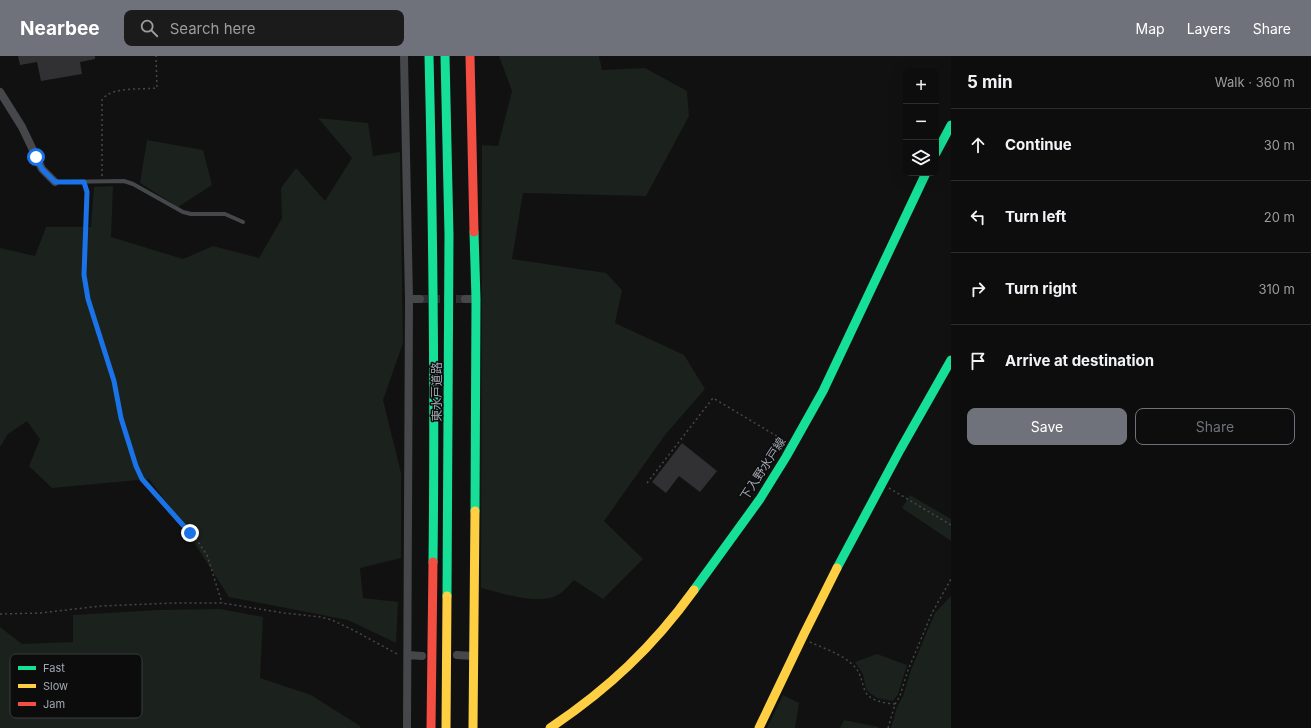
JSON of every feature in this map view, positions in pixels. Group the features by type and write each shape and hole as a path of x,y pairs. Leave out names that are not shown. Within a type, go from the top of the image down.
{"main road":[{"name":"東水戸道路","path":"429,56 433,243 434,453 431,728"},
{"name":"東水戸道路","path":"445,56 449,235 449,462 446,728"},
{"path":"470,56 476,299 473,728"},
{"path":"939,147 951,125"},
{"name":"下入野水戸線","path":"550,728 581,707 614,680 630,666 660,634 676,615 760,499 793,445 823,391 925,176"},
{"path":"759,728 801,638 951,360"}],"street":[{"path":"404,56 409,298 407,728"},
{"path":"0,92 22,127 42,169 55,182"},
{"path":"409,298 420,299"},
{"path":"465,299 476,299"},
{"path":"408,655 422,656"},
{"path":"457,655 473,656"}],"lane":[{"path":"55,182 124,181 133,184 183,212 192,214 225,214 244,222"}],"path":[{"path":"102,182 102,100 105,96 119,90 157,88 156,56"},
{"path":"84,182 87,192 84,275 88,299 114,381 121,418 136,466 142,479 196,540 207,555 222,603"},
{"path":"647,483 713,398 793,445"},
{"path":"883,484 951,525"},
{"path":"888,728 895,704 900,696 908,670 932,613 951,579"},
{"path":"0,614 40,613 101,606 222,603 284,613 321,617 332,620 350,628 401,656 408,655"},
{"path":"801,638 840,656 854,666 860,674 864,689 869,696 875,700 895,704"}],"shaded area":[{"path":"499,56 599,56 602,70 645,68 687,91 689,116 646,196 523,193 512,259 606,273 622,290 615,323 684,355 705,389 665,435 604,521 643,559 603,599 574,580 561,593 553,597 543,599 522,598 481,588 482,145 498,146 512,91"},
{"path":"318,118 368,123 373,156 400,152 403,343 383,400 401,473 401,558 360,568 363,598 398,602 396,643 348,620 229,597 181,522 149,479 52,488 29,466 40,439 27,421 8,434 0,447 0,248 35,256 46,227 91,227 94,187 113,186 111,237 183,259 213,246 259,258 282,218 281,188 296,168 325,201 352,158"},
{"path":"147,140 203,150 212,185 178,207 140,183"},
{"path":"910,495 951,519 951,541 902,508"},
{"path":"951,596 951,728 891,728 911,670 935,613"},
{"path":"220,609 263,617 260,678 311,695 360,726 360,728 0,728 0,627 22,644 73,642 73,615 158,610"},
{"path":"877,654 907,665 898,694 893,701 877,698 866,689 863,674 855,662"},
{"path":"783,695 799,703 795,728 767,728"},
{"path":"844,720 879,727 840,728"}],"building":[{"path":"18,56 95,56 95,59 80,62 82,74 41,81 37,62 20,65"},
{"path":"682,443 717,471 700,492 679,476 666,493 652,482"}],"tunnel":[{"path":"420,299 465,299"}],"traffic: fast":[{"path":"429,56 432,183 434,435 433,562"},
{"path":"445,56 449,235 447,596"},
{"path":"939,147 951,125"},
{"path":"694,590 760,499 786,457 823,391 925,176"},
{"path":"474,232 476,299 475,511"},
{"path":"837,568 900,450 951,360"}],"traffic: slow":[{"path":"473,728 475,511"},
{"path":"759,728 837,568"},
{"path":"550,728 591,698 628,666 662,630 694,590"},
{"path":"446,728 447,596"}],"traffic: jam":[{"path":"470,56 474,232"},
{"path":"431,728 433,562"}],"route":[{"path":"36,157 42,169 55,182 84,182 87,192 84,275 88,299 114,381 121,418 136,466 142,479 190,533"}]}
